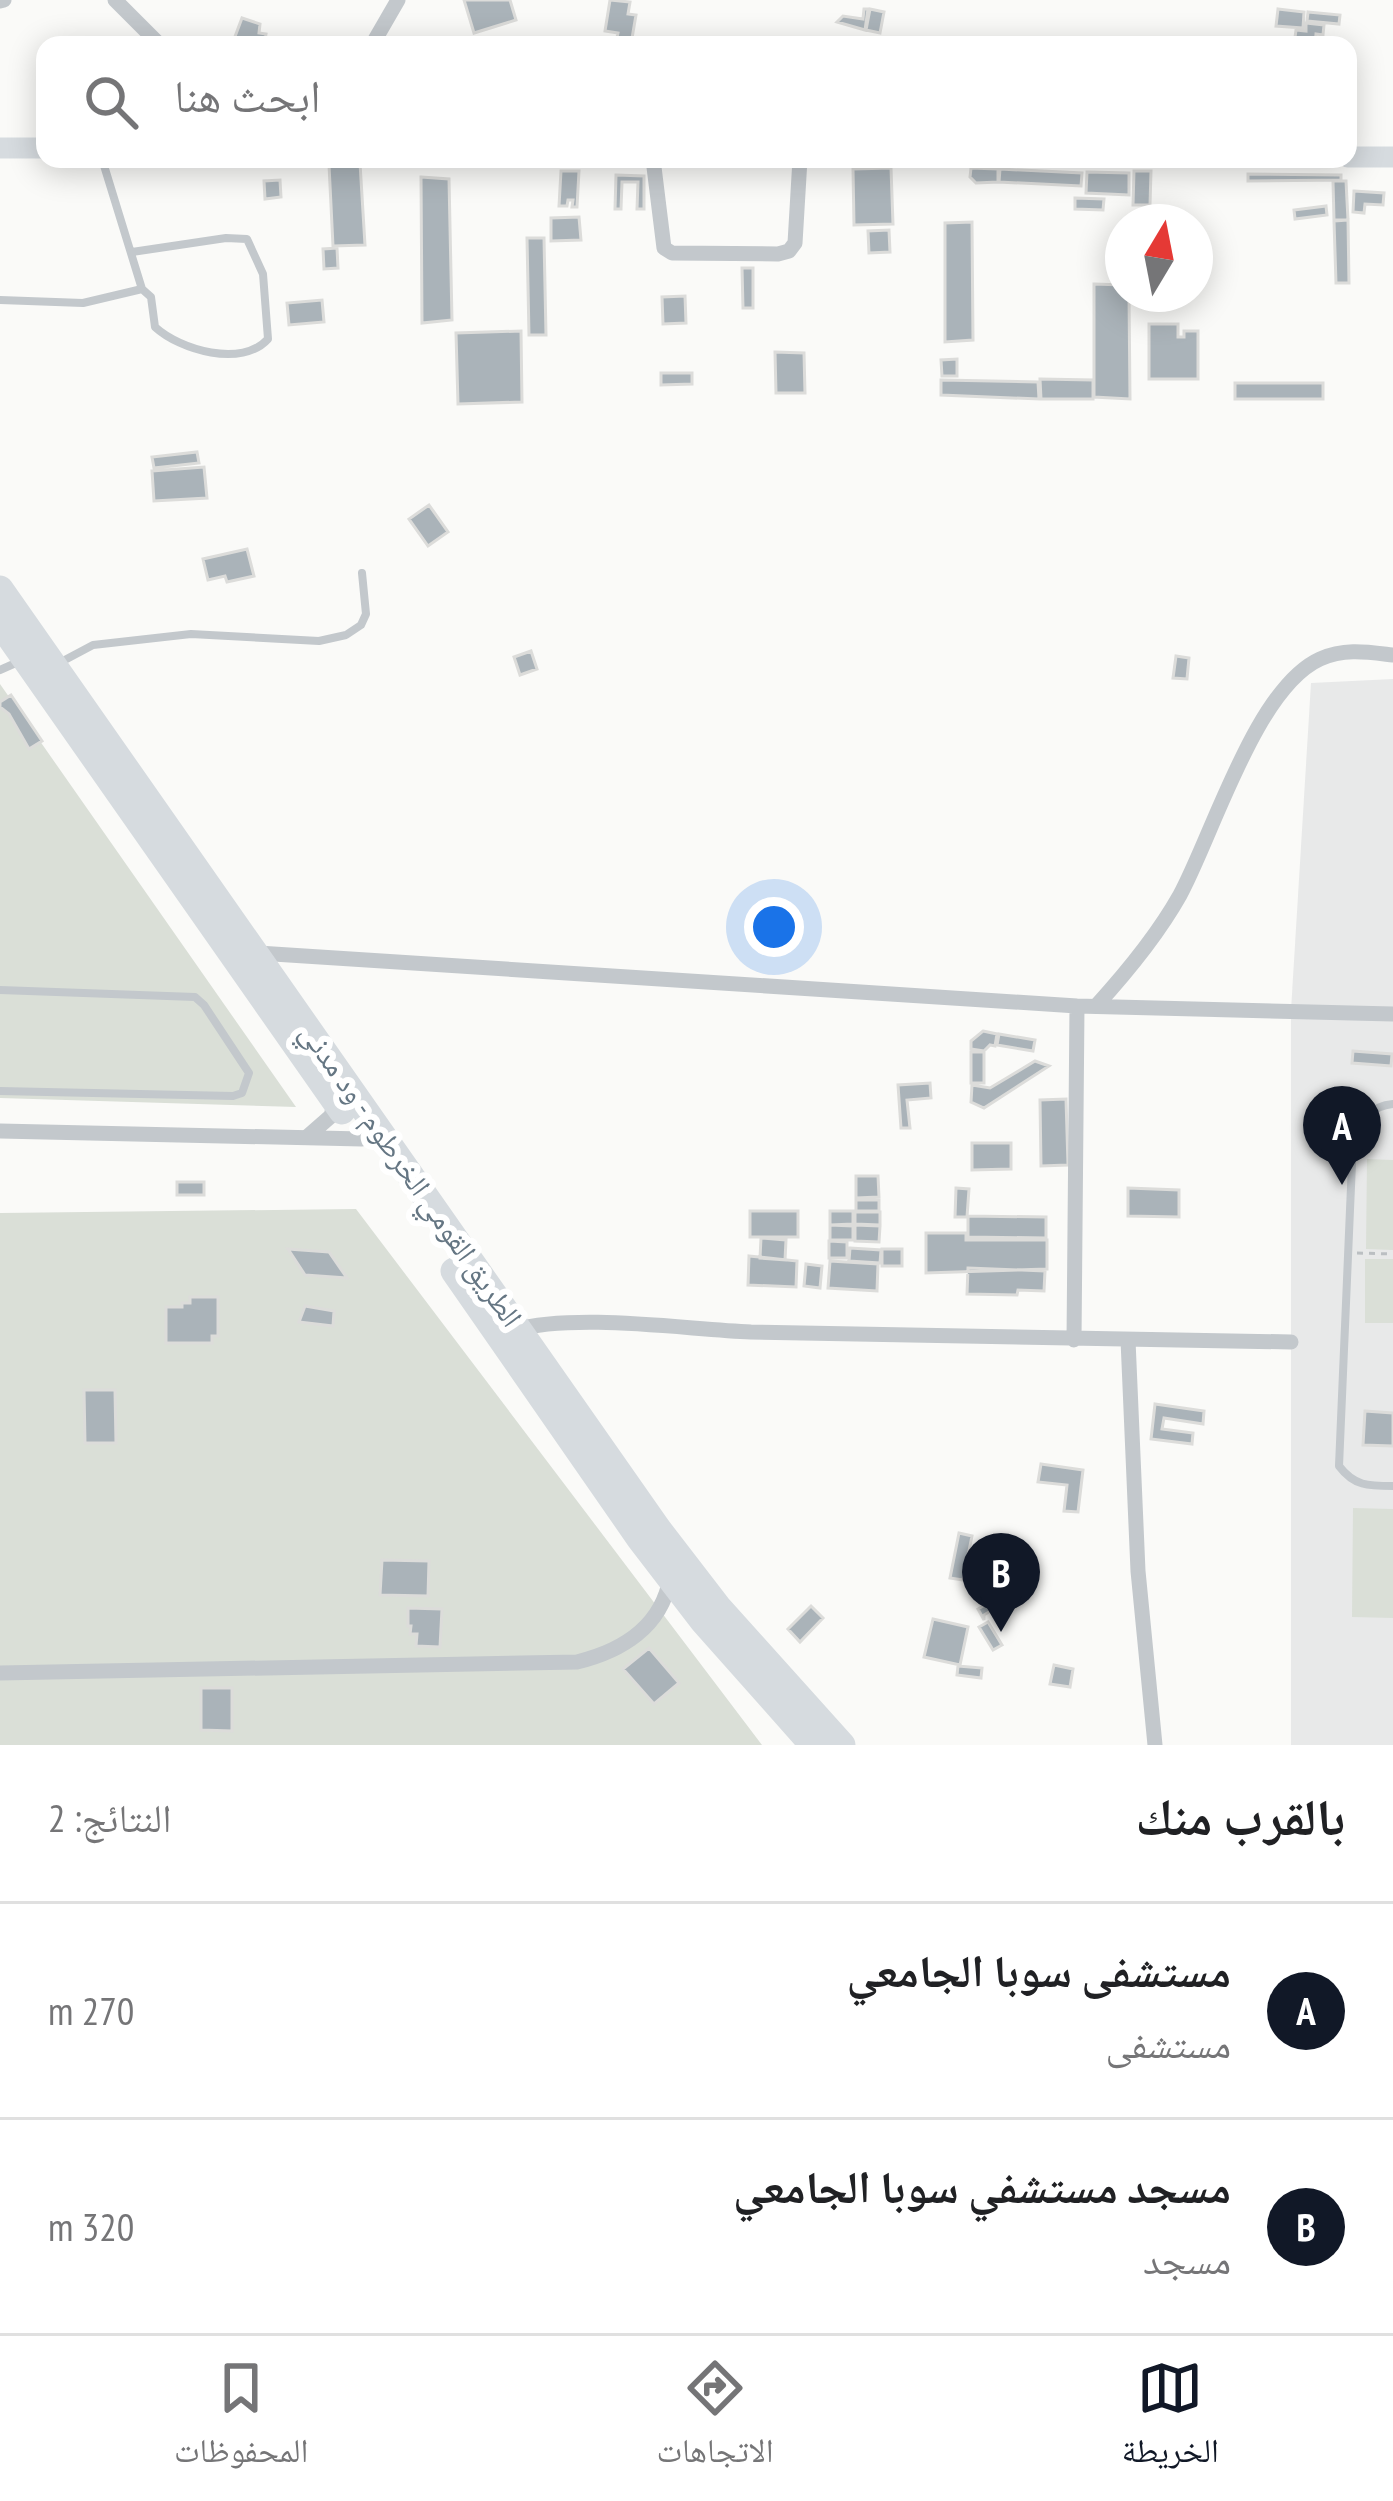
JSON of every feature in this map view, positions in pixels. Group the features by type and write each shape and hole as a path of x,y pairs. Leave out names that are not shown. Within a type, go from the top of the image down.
{"highway":[{"name":"الطريق القومي الخرطوم - ود مدني","path":"0,589 258,953 670,1578 813,1745"},
{"name":"الطريق القومي الخرطوم - ود مدني","path":"0,623 12,664 362,1139 718,1607 842,1745"}],"street":[{"path":"115,0 151,36"},
{"path":"377,36 396,1"},
{"path":"0,148 36,148"},
{"path":"1357,157 1393,158"},
{"path":"654,168 664,248 672,254 778,254 795,243 799,168"},
{"path":"1096,1006 1180,895 1245,751 1291,681 1317,660 1347,650 1393,655"},
{"path":"258,953 1077,1006 1393,1014"},
{"path":"1074,1340 1077,1006"},
{"path":"307,1137 331,1116 335,1100"},
{"path":"0,1131 362,1139"},
{"path":"509,1332 608,1325 1291,1342"},
{"path":"1128,1340 1138,1571 1155,1745"},
{"path":"656,1617 670,1578"},
{"path":"0,1673 577,1663 615,1650 656,1617 676,1610 696,1612"}],"lane":[{"path":"106,168 134,272 151,297 155,327 187,346 247,352 268,339 263,274 247,239 132,252"},
{"path":"0,300 83,302 142,290"},
{"path":"54,665 106,642 191,634 319,641 346,635 361,625 366,614 362,574"},
{"path":"0,990 195,997 249,1072 242,1093 233,1096 0,1090"},
{"path":"1393,1104 1382,1105 1362,1119 1353,1140 1339,1466 1350,1480 1393,1486"}],"path":[{"path":"1350,1253 1393,1254"}],"shaded area":[{"path":"1393,679 1393,1745 1291,1745 1291,1010 1311,683"},
{"path":"0,684 296,1107 0,1098"},
{"path":"1367,1159 1393,1160 1393,1250 1366,1249"},
{"path":"356,1209 762,1745 0,1745 0,1213"},
{"path":"1365,1259 1393,1259 1393,1323 1365,1323"},
{"path":"1353,1508 1393,1509 1393,1618 1352,1617"}],"building":[{"path":"464,0 510,0 516,20 474,33"},
{"path":"610,0 630,2 628,14 636,15 632,36 605,31"},
{"path":"868,9 865,30 837,22 843,16 863,19"},
{"path":"870,9 884,12 880,33 866,30"},
{"path":"1278,9 1304,12 1303,28 1276,26"},
{"path":"1308,12 1340,15 1339,24 1307,21"},
{"path":"242,18 260,24 259,33 266,34 266,36 235,36"},
{"path":"1306,23 1324,25 1323,35 1295,36 1296,30 1306,31"},
{"path":"329,168 360,168 365,245 333,246"},
{"path":"891,168 893,224 854,225 853,169"},
{"path":"971,168 998,169 998,182 976,183 970,177"},
{"path":"1000,169 1082,173 1081,186 999,182"},
{"path":"561,171 579,171 577,207 572,207 573,200 559,206"},
{"path":"1134,171 1151,171 1150,204 1133,204"},
{"path":"1087,172 1129,173 1129,195 1086,193"},
{"path":"1248,174 1341,175 1341,180 1248,181"},
{"path":"616,175 644,176 644,209 637,209 638,182 622,182 621,209 615,209"},
{"path":"421,177 449,179 452,320 422,323"},
{"path":"280,180 281,197 265,199 264,181"},
{"path":"1333,181 1346,181 1348,220 1334,220"},
{"path":"1354,191 1384,193 1383,205 1365,204 1364,213 1353,212"},
{"path":"1075,198 1104,199 1103,210 1075,209"},
{"path":"1326,206 1327,215 1295,219 1294,210"},
{"path":"579,217 581,240 551,241 551,218"},
{"path":"1348,220 1349,283 1336,283 1334,221"},
{"path":"972,222 973,340 945,342 945,223"},
{"path":"889,230 890,252 869,253 868,231"},
{"path":"527,238 544,238 546,335 529,335"},
{"path":"337,248 338,268 324,269 323,249"},
{"path":"742,268 753,268 753,308 743,308"},
{"path":"1094,284 1105,284 1105,312 1129,312 1130,399 1094,397"},
{"path":"685,296 686,323 663,324 662,297"},
{"path":"322,300 324,322 289,325 287,303"},
{"path":"1149,324 1178,324 1178,337 1184,337 1184,331 1198,331 1198,379 1149,379"},
{"path":"521,331 522,402 458,404 456,333"},
{"path":"775,352 804,353 805,393 776,393"},
{"path":"957,359 957,376 942,376 941,360"},
{"path":"661,373 692,373 692,384 661,385"},
{"path":"1040,379 1093,380 1093,399 1041,399"},
{"path":"941,380 1038,382 1039,399 941,395"},
{"path":"1235,383 1323,383 1323,399 1235,399"},
{"path":"197,452 199,463 154,468 152,457"},
{"path":"204,467 207,498 154,501 152,471"},
{"path":"429,505 448,532 428,546 409,519"},
{"path":"247,549 254,576 227,582 225,576 208,580 203,559"},
{"path":"531,651 537,669 520,675 514,657"},
{"path":"1176,656 1189,658 1187,679 1173,678"},
{"path":"11,695 42,741 29,749 0,707"},
{"path":"983,1031 997,1034 995,1046 971,1049 971,1041"},
{"path":"999,1034 1035,1040 1033,1051 997,1045"},
{"path":"1353,1051 1392,1054 1391,1066 1352,1063"},
{"path":"971,1052 984,1052 984,1083 971,1083"},
{"path":"1035,1061 1049,1066 984,1108 971,1102 972,1085 990,1088"},
{"path":"930,1083 931,1098 907,1100 910,1128 901,1128 898,1085"},
{"path":"1066,1099 1068,1165 1041,1166 1040,1100"},
{"path":"972,1143 1011,1143 1011,1169 972,1170"},
{"path":"856,1176 878,1176 879,1197 856,1198"},
{"path":"177,1182 204,1182 204,1195 177,1195"},
{"path":"956,1188 969,1189 967,1217 955,1217"},
{"path":"1128,1188 1179,1190 1179,1217 1128,1216"},
{"path":"856,1200 879,1200 879,1211 856,1211"},
{"path":"750,1211 798,1211 798,1237 750,1237"},
{"path":"830,1211 853,1211 853,1224 830,1225"},
{"path":"855,1212 880,1212 880,1225 855,1224"},
{"path":"968,1216 1046,1217 1046,1238 968,1237"},
{"path":"830,1225 853,1226 853,1240 830,1240"},
{"path":"855,1225 880,1226 879,1242 855,1241"},
{"path":"926,1233 966,1233 966,1240 1047,1240 1047,1269 926,1273"},
{"path":"761,1238 786,1240 785,1260 760,1258"},
{"path":"829,1241 847,1242 847,1258 829,1258"},
{"path":"850,1248 881,1250 880,1263 849,1261"},
{"path":"288,1249 329,1252 347,1278 305,1275"},
{"path":"882,1249 902,1249 902,1266 882,1266"},
{"path":"749,1256 797,1261 796,1287 748,1285"},
{"path":"830,1261 878,1264 877,1291 828,1288"},
{"path":"806,1264 822,1266 820,1288 804,1286"},
{"path":"968,1268 1045,1271 1044,1291 967,1294"},
{"path":"190,1297 218,1297 218,1336 212,1336 212,1343 166,1343 166,1307 182,1307 190,1303"},
{"path":"305,1306 334,1311 333,1326 299,1322"},
{"path":"84,1390 115,1390 116,1443 85,1443"},
{"path":"1155,1404 1204,1411 1203,1424 1164,1418 1162,1429 1193,1433 1192,1444 1151,1439"},
{"path":"1365,1411 1393,1413 1393,1446 1363,1445"},
{"path":"1041,1464 1083,1470 1078,1512 1064,1511 1067,1485 1038,1482"},
{"path":"959,1533 972,1536 963,1580 950,1578"},
{"path":"382,1560 429,1561 428,1596 380,1595"},
{"path":"995,1593 997,1597 1004,1593 1008,1600 984,1615 984,1620 978,1609 985,1605 982,1600"},
{"path":"811,1606 823,1618 800,1642 788,1629"},
{"path":"408,1608 442,1609 440,1647 416,1646 417,1634 410,1634 408,1626"},
{"path":"933,1619 968,1627 960,1665 924,1657"},
{"path":"988,1622 1002,1645 993,1650 979,1627"},
{"path":"649,1648 679,1683 654,1704 623,1669"},
{"path":"1054,1665 1073,1669 1070,1687 1050,1684"},
{"path":"958,1666 982,1668 981,1678 957,1675"},
{"path":"201,1688 232,1688 232,1731 201,1730"}],"place":[{"name":"مستشفى سوبا الجامعي","path":"1342,1185"},
{"name":"مسجد مستشفي سوبا الجامعي","path":"1001,1632"}]}
